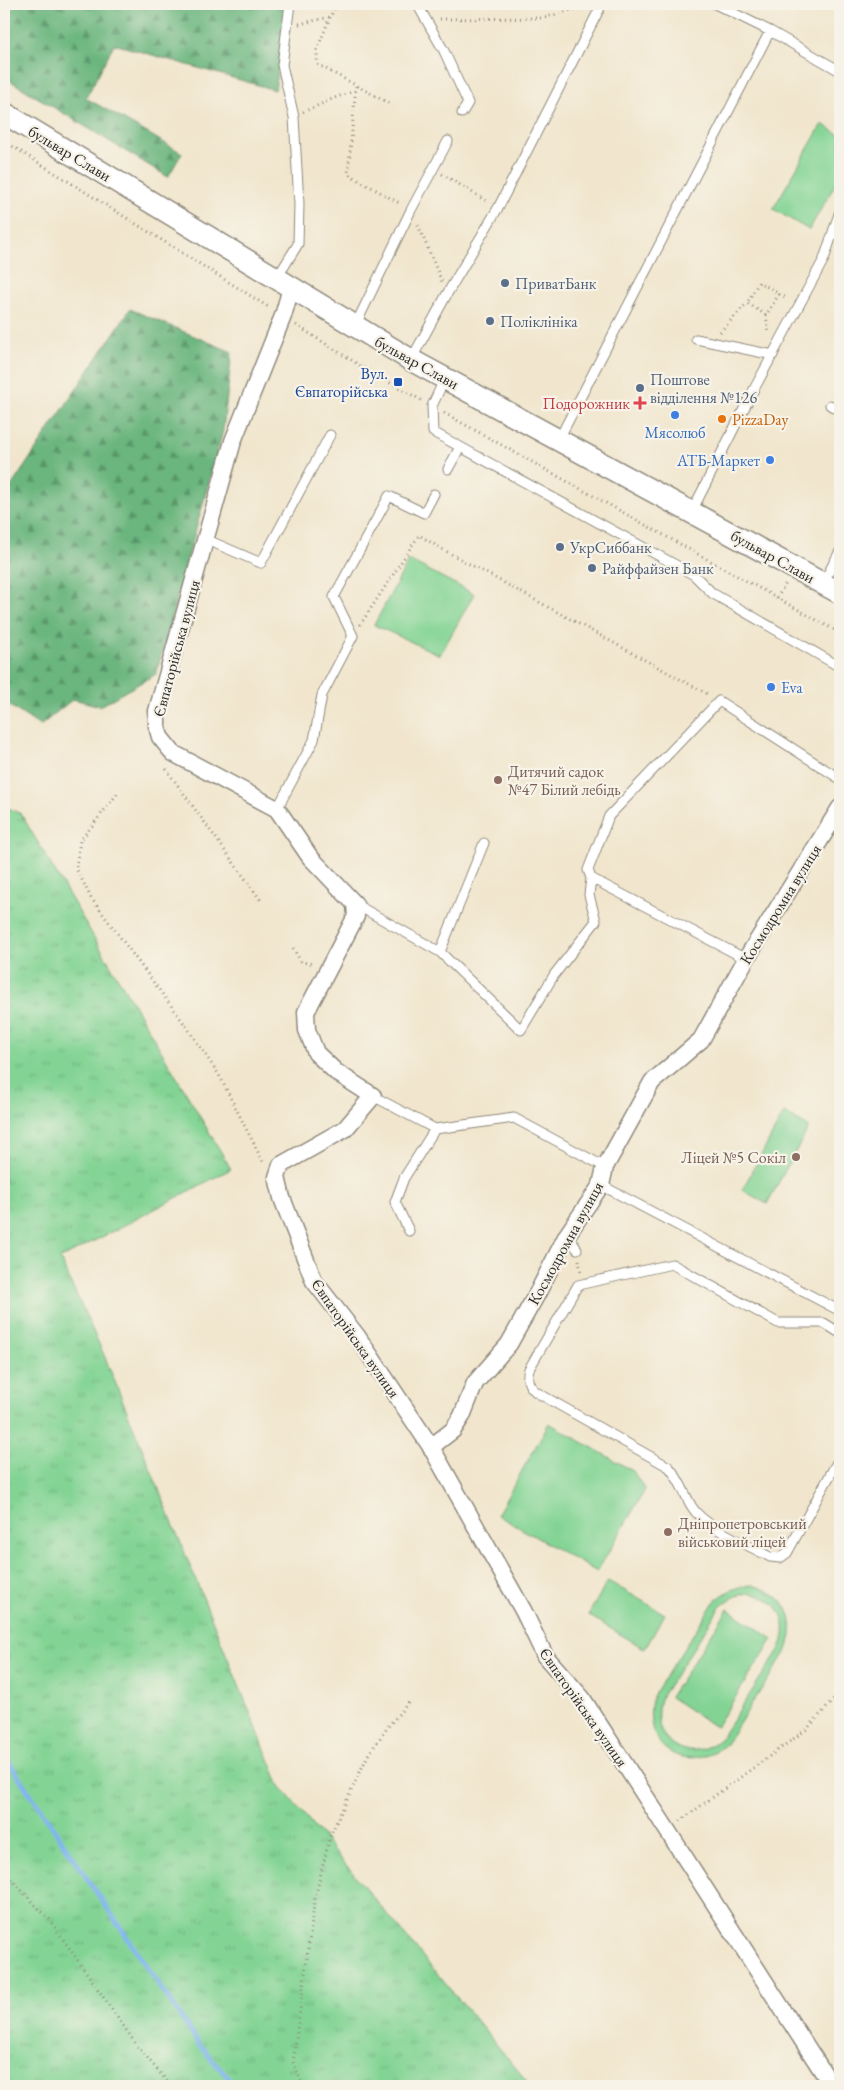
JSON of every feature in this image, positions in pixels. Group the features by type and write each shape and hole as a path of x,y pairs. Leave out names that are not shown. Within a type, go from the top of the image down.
{"street":[{"name":"бульвар Слави","path":"4,113 411,360 831,588"},
{"name":"Євпаторійська вулиця","path":"284,283 283,316 233,441 157,711 157,726 160,737 172,753 277,809 310,857 355,904"},
{"name":"Космодромна вулиця","path":"430,1448 453,1430 462,1416 476,1383 486,1368 498,1358 509,1344 538,1292 566,1234 601,1185 605,1167 652,1082 701,1040 746,959 840,808"},
{"path":"355,904 356,916 306,1012 307,1030 316,1053 336,1072 373,1096"},
{"name":"Євпаторійська вулиця","path":"373,1096 344,1128 280,1165 277,1177 282,1198 314,1281 357,1336 430,1448 524,1612 545,1656 582,1698 832,2086"}],"lane":[{"path":"284,283 298,244 299,204 294,117 282,65 290,4"},
{"path":"417,4 444,50 468,103 462,113"},
{"path":"411,360 447,294 498,208 602,4"},
{"path":"715,4 770,31 840,71"},
{"path":"559,439 770,31"},
{"path":"355,327 411,210 448,141"},
{"path":"692,511 824,259 840,211"},
{"path":"696,339 773,355"},
{"path":"446,378 432,406 433,432 694,575 712,593 840,667"},
{"path":"830,405 840,412"},
{"path":"205,540 261,563 330,435"},
{"path":"448,469 460,447"},
{"path":"277,809 314,740 322,695 353,636 334,597 389,496 424,513 434,494"},
{"path":"831,588 840,551"},
{"path":"355,904 440,952 521,1030 554,975 596,921 589,895 591,878 588,870 609,816 719,700 840,779"},
{"path":"440,952 484,843"},
{"path":"591,878 746,959"},
{"path":"373,1096 435,1128 514,1118 605,1167"},
{"path":"409,1231 395,1202 404,1178 435,1128"},
{"path":"601,1185 840,1311"},
{"path":"566,1234 577,1249"},
{"path":"840,1333 824,1324 778,1323 672,1264 578,1285 527,1375 531,1387 669,1467 680,1480 692,1508 704,1520 770,1557 780,1558 788,1553 840,1457"}],"path":[{"path":"337,4 330,16 317,50 317,64 392,105"},
{"path":"426,19 543,18 594,4"},
{"path":"287,26 330,16"},
{"path":"356,86 348,174 411,210 447,294"},
{"path":"294,117 336,97 355,91"},
{"path":"4,140 367,370 840,633"},
{"path":"433,168 498,208"},
{"path":"711,342 747,303 759,282 779,294 766,315 747,303"},
{"path":"353,636 420,535 442,549 719,700"},
{"path":"163,764 262,902"},
{"path":"117,794 80,841 76,868 91,898 186,1026 218,1075 268,1171"},
{"path":"293,948 301,962 330,967"},
{"path":"577,1249 583,1284"},
{"path":"667,1830 807,1729 840,1693"},
{"path":"303,2086 293,2062 315,1898 330,1836 368,1755 390,1724 410,1701"},
{"path":"4,1872 50,1918 138,2047 171,2086"}],"green space":[{"path":"4,4 276,4 287,9 275,90 114,44 86,98 182,153 168,177 4,77"},
{"path":"822,124 840,135 840,176 809,230 773,209"},
{"path":"130,309 232,352 223,431 156,674 100,706 73,699 40,726 4,702 4,497"},
{"path":"409,560 474,594 440,655 374,625"},
{"path":"4,806 21,814 231,1169 60,1259 104,1355 280,1786 531,2086 4,2086"},
{"path":"784,1113 809,1127 767,1204 742,1190"},
{"path":"549,1423 633,1471 645,1490 597,1572 497,1515"},
{"path":"608,1581 665,1614 645,1649 588,1615"},
{"path":"752,1585 774,1594 787,1608 791,1627 787,1650 726,1744 711,1754 695,1758 681,1757 669,1751 659,1742 653,1730 650,1714 653,1696 714,1602 727,1592","holes":["751,1593 761,1596 776,1606 783,1619 784,1628 781,1647 720,1739 707,1747 695,1750 683,1749 673,1745 665,1737 660,1727 658,1714 660,1699 720,1607 738,1595"]},
{"path":"728,1609 773,1639 716,1727 670,1697"}],"waterway":[{"path":"4,1755 201,2047 236,2086"}],"place":[{"name":"ПриватБанк","path":"505,283"},
{"name":"Поліклініка","path":"490,321"},
{"name":"Вул. Євпаторійська","path":"398,382"},
{"name":"Поштове відділення №126","path":"640,388"},
{"name":"Подорожник","path":"640,403"},
{"name":"Мясолюб","path":"675,415"},
{"name":"PizzaDay","path":"722,419"},
{"name":"АТБ-Маркет","path":"770,460"},
{"name":"УкрСиббанк","path":"560,547"},
{"name":"Райффайзен Банк","path":"592,568"},
{"name":"Eva","path":"771,687"},
{"name":"Дитячий садок №47 Білий лебідь","path":"498,780"},
{"name":"Ліцей №5 Сокіл","path":"796,1157"},
{"name":"Дніпропетровський військовий ліцей","path":"668,1532"}]}
